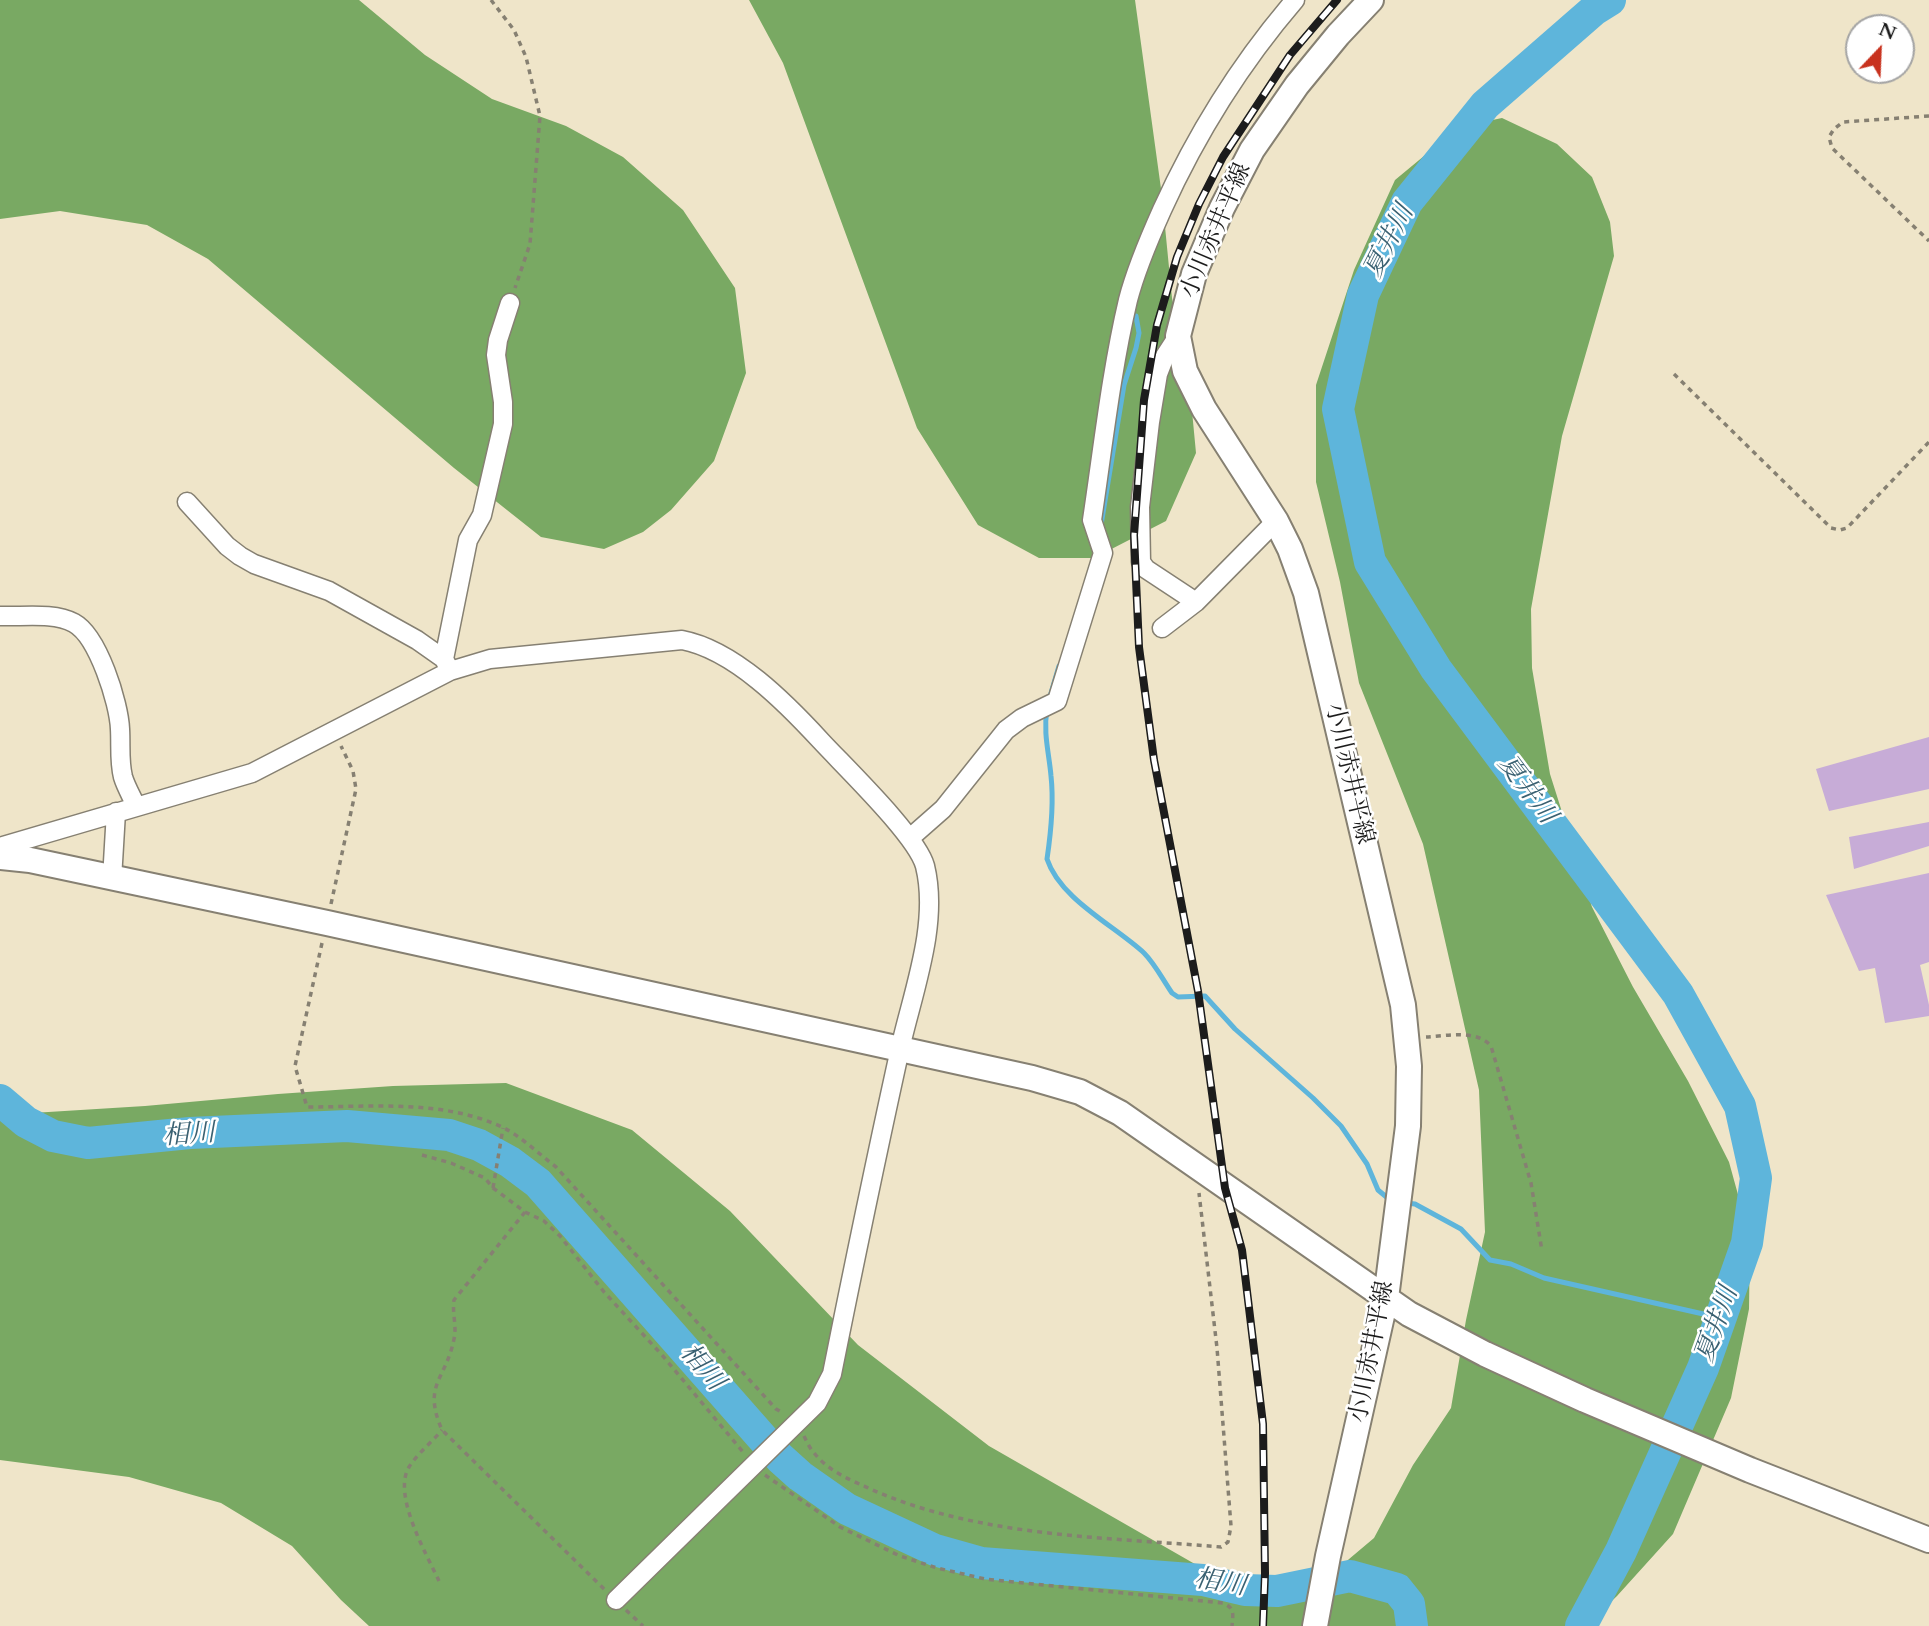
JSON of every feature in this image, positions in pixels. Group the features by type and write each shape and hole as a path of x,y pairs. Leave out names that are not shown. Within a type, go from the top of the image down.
{"street":[{"path":"910,838 943,809 1006,730 1021,718 1057,702 1103,553 1091,520 1129,298 1147,244 1178,174 1217,104 1258,43 1295,0"},
{"name":"小川赤井平線","path":"1316,1620 1386,1298 1408,1126 1409,1066 1406,1037 1399,992 1306,593 1290,549 1276,521 1204,409 1185,371 1178,336 1194,274 1252,150 1305,75 1371,0"},
{"path":"447,665 468,540 482,515 503,424 503,402 496,355 510,303"},
{"path":"1178,336 1165,356 1158,374 1150,422 1140,507 1141,562 1146,569 1196,602"},
{"path":"187,502 227,546 240,556 254,564 329,591 417,640 447,665"},
{"path":"1162,628 1196,602 1276,521"},
{"path":"0,616 61,618 76,624 89,637 110,683 118,713 120,760 124,780 136,806"},
{"path":"0,846 252,773 273,764 447,665 519,655 682,640 702,644 738,666 790,707 910,838 924,863 930,897 926,938 832,1374 817,1403 615,1600"},
{"path":"111,879 116,812"},
{"path":"0,857 30,860 327,922 1032,1078 1080,1092 1121,1113 1409,1314 1485,1354 1585,1400 1749,1470 1929,1540"}],"path":[{"path":"491,0 514,30 526,57 540,116 530,244 510,303"},
{"path":"1929,116 1843,122 1829,137 1832,148 1929,241"},
{"path":"1674,374 1831,528 1847,528 1929,442"},
{"path":"1406,1037 1476,1036 1485,1039 1491,1046 1531,1183 1542,1251"},
{"path":"307,1107 425,1107 454,1112 503,1130 556,1167 792,1426 814,1454 830,1468 884,1496 915,1507 983,1524 1222,1547 1228,1542 1231,1526 1217,1348 1195,1166"},
{"path":"493,1188 503,1130"},
{"path":"525,1212 454,1300 452,1311 455,1338 433,1396 434,1412 442,1430 643,1626"},
{"path":"439,1581 416,1532 404,1492 409,1468 442,1430"},
{"path":"1232,1626 1234,1612"}],"green space":[{"path":"0,0 359,0 425,55 492,99 566,126 623,157 683,210 735,288 746,373 714,461 671,510 643,532 604,549 541,537 454,468 208,259 147,225 60,211 0,219"},
{"path":"749,0 1135,0 1162,196 1172,298 1190,390 1196,453 1166,521 1094,558 1039,558 978,525 917,428 783,63"},
{"path":"1502,118 1557,144 1592,177 1610,222 1614,256 1562,436 1531,609 1532,668 1550,774 1592,907 1633,987 1688,1081 1729,1162 1750,1238 1749,1309 1731,1398 1673,1534 1586,1626 369,1626 341,1600 292,1546 221,1503 129,1477 0,1460 0,1115 393,1086 506,1083 632,1130 730,1211 858,1345 989,1446 1228,1583 1274,1592 1323,1581 1374,1538 1413,1465 1451,1408 1485,1232 1479,1090 1423,844 1359,683 1340,582 1316,482 1316,385 1354,270 1395,180 1459,127"}],"building":[{"path":"1929,737 1929,789 1829,811 1816,769"},
{"path":"1929,822 1929,846 1854,869 1849,837"},
{"path":"1929,873 1929,962 1920,965 1929,1016 1885,1023 1875,968 1859,971 1826,895"}],"waterway":[{"name":"夏井川","path":"1581,1626 1621,1551 1703,1368 1747,1243 1756,1178 1740,1106 1678,994 1436,669 1370,562 1338,409 1363,295 1407,202 1485,105 1594,10 1610,0"},
{"path":"1101,525 1124,385 1139,333 1136,316"},
{"path":"1049,700 1059,666"},
{"path":"1047,709 1046,735 1052,797 1047,859 1054,873 1064,887 1089,911 1144,953 1172,993 1178,997 1205,996 1235,1029 1313,1098 1341,1126 1367,1164 1378,1190 1390,1200"},
{"name":"相川","path":"0,1100 26,1122 53,1136 88,1143 190,1133 347,1126 449,1135 479,1145 510,1162 538,1183 780,1458 800,1476 847,1509 935,1550 981,1563 1203,1580 1245,1590 1277,1591 1350,1576 1397,1589 1409,1604 1412,1626"},
{"path":"1406,1203 1415,1204 1461,1229 1490,1260 1511,1264 1544,1278 1721,1318"}],"railway":[{"path":"1263,1626 1263,1424 1242,1250 1225,1188 1198,991 1154,760 1139,647 1134,535 1144,400 1157,325 1177,257 1199,204 1223,157 1290,55 1337,0"}]}
